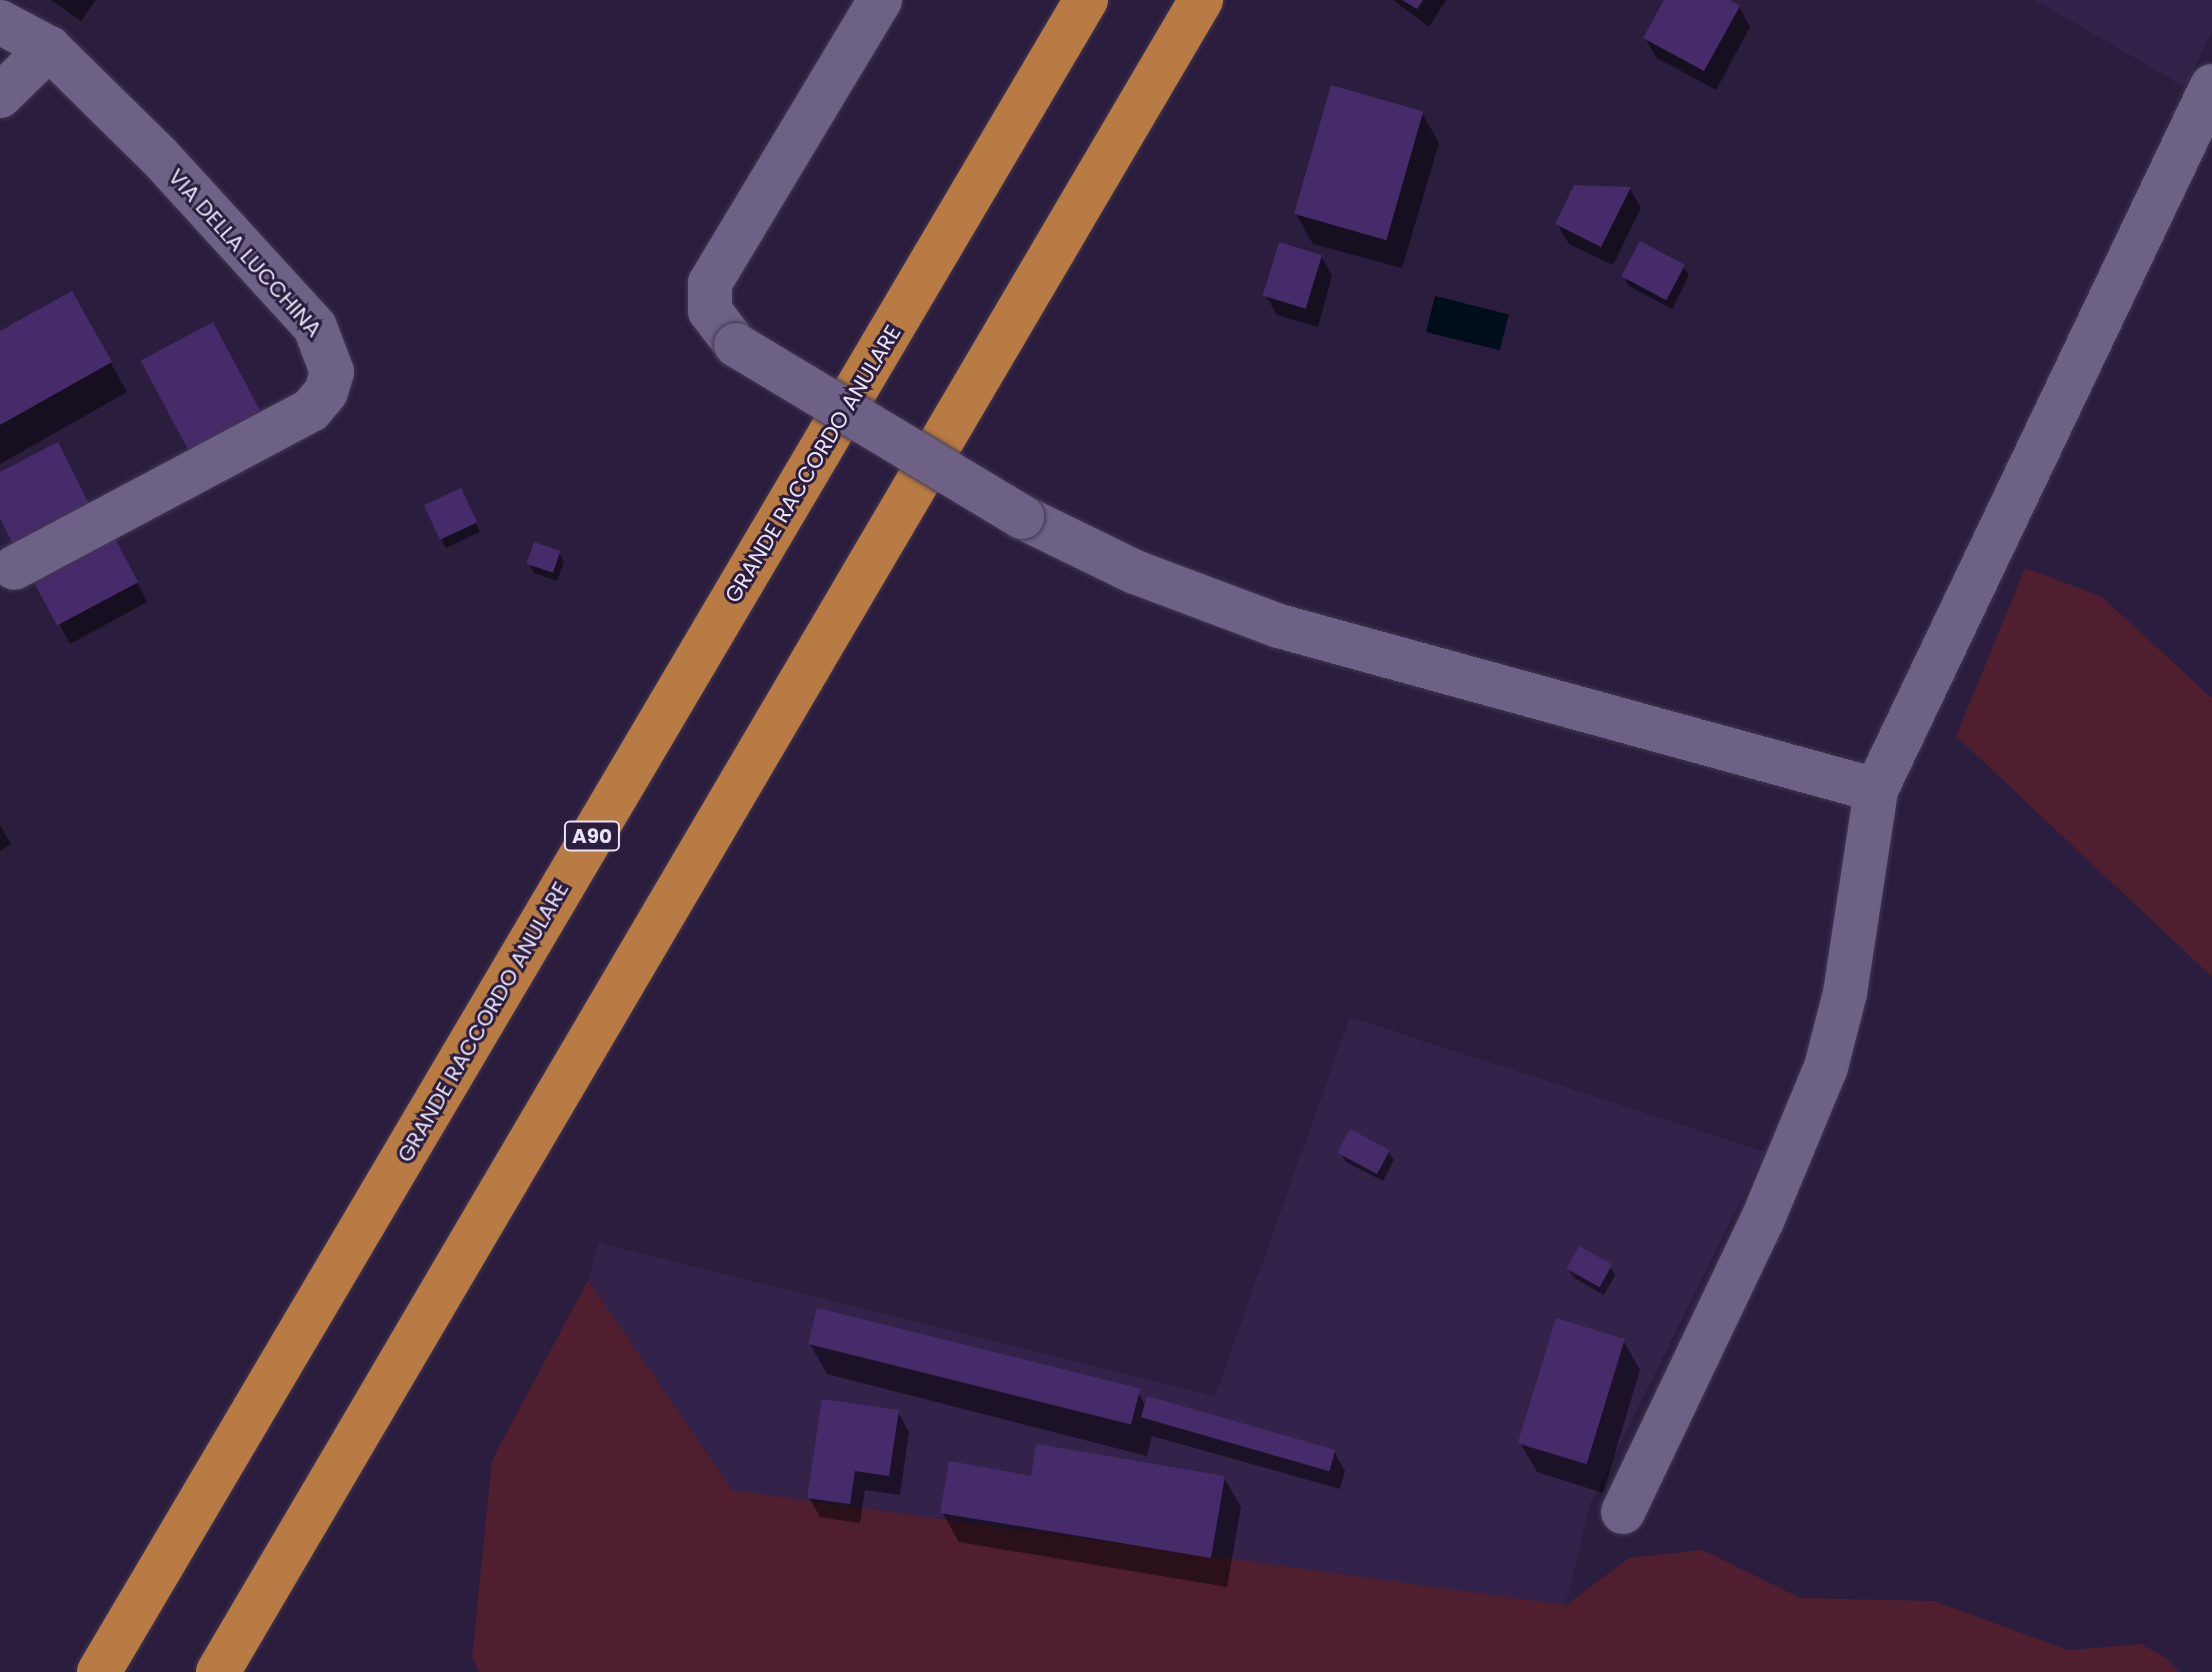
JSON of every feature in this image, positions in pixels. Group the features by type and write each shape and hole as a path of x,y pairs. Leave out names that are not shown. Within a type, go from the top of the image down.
{"highway":[{"name":"GRANDE RACCORDO ANULARE","path":"99,1672 1086,0"},
{"path":"218,1672 1201,0"}],"street":[{"path":"880,0 710,283 710,311 736,345 1022,517 1135,572 1279,626 1876,790"},
{"name":"VIA DELLA LUCCHINA","path":"0,22 49,48 159,156 315,327 332,372 326,392 311,410 14,568"},
{"path":"0,96 49,48"},
{"path":"1623,1512 1762,1221 1826,1067 1845,993 1876,790 2212,86"}],"shaded area":[{"path":"2035,0 2212,0 2212,31 2185,87"},
{"path":"2025,568 2101,596 2212,698 2212,977 1956,736"},
{"path":"1350,1017 1765,1152 1590,1504 1566,1605 732,1490 588,1280 599,1243 1215,1396"},
{"path":"588,1280 732,1490 1566,1605 1629,1558 1703,1550 1800,1598 1934,1601 2068,1650 2141,1644 2166,1658 2179,1672 479,1672 472,1657 492,1460"}],"water":[{"path":"1435,296 1509,314 1500,350 1426,332"}],"building":[{"path":"1402,0 1423,0 1417,9"},
{"path":"1664,0 1730,0 1740,6 1704,71 1643,38"},
{"path":"1331,85 1423,111 1386,240 1294,214"},
{"path":"1574,185 1631,187 1601,247 1555,224"},
{"path":"1640,241 1685,265 1666,300 1621,276"},
{"path":"1279,242 1322,255 1306,309 1263,296"},
{"path":"72,291 112,362 0,425 0,331"},
{"path":"213,322 261,413 189,451 141,360"},
{"path":"58,442 94,514 17,553 0,518 0,472"},
{"path":"461,488 477,522 440,540 424,505"},
{"path":"111,531 138,582 57,625 30,574"},
{"path":"534,542 560,551 553,573 527,564"},
{"path":"1350,1129 1390,1150 1377,1174 1337,1153"},
{"path":"1579,1246 1612,1264 1600,1287 1566,1269"},
{"path":"817,1308 1140,1389 1131,1424 808,1344"},
{"path":"1556,1318 1625,1339 1587,1464 1518,1443"},
{"path":"1147,1396 1335,1450 1329,1471 1141,1417"},
{"path":"822,1399 899,1410 889,1476 855,1471 850,1504 807,1498"},
{"path":"1036,1444 1225,1476 1211,1558 940,1513 949,1461 1031,1476"}]}
